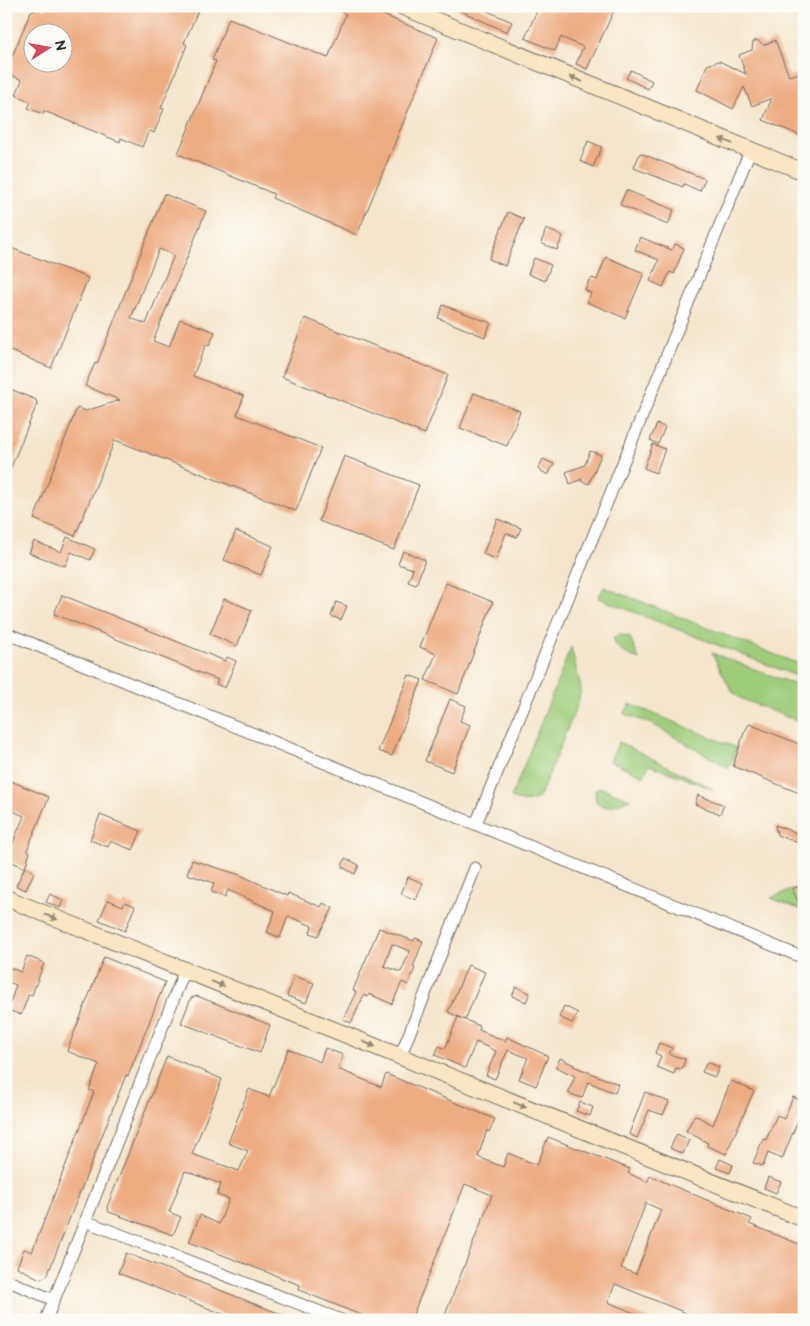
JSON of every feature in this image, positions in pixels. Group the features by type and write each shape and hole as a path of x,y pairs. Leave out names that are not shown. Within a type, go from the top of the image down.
{"main road":[{"path":"401,6 804,172"},
{"path":"6,898 804,1219"}],"street":[{"path":"476,824 750,151"},
{"path":"6,633 804,958"},
{"path":"400,1057 475,868"},
{"path":"46,1320 185,970"},
{"path":"85,1221 341,1320"},
{"path":"6,1280 54,1300"}],"green space":[{"path":"604,587 804,666 804,679 598,598"},
{"path":"619,634 630,637 639,660 622,652 616,646 614,637"},
{"path":"571,647 581,688 578,703 539,798 525,801 511,798"},
{"path":"712,653 804,688 804,724 740,698 731,690"},
{"path":"630,704 737,748 729,768 652,724 624,714"},
{"path":"619,742 713,789 649,765 644,776 610,761"},
{"path":"599,787 630,799 609,807 599,805 596,801 595,790"},
{"path":"804,885 804,911 771,898"}],"building":[{"path":"36,6 46,10 48,6 200,6 184,43 187,45 161,108 164,109 154,133 149,131 142,147 121,138 120,142 44,111 43,114 28,108 31,102 16,95 22,80 6,73 6,71 22,33 22,72 72,72 72,22 26,22 31,11 33,12"},
{"path":"328,6 362,6 438,38 357,235 272,198 274,194 178,154 216,61 212,60 229,18 328,58 346,14"},
{"path":"450,6 476,6 512,22 507,32"},
{"path":"539,6 616,6 587,69 576,64 583,47 561,37 555,51 525,38"},
{"path":"757,40 764,45 775,40 789,76 804,72 804,137 763,120 772,98 752,106 744,87 733,109 697,90 707,65 719,61 746,74 739,55 752,50 753,42"},
{"path":"631,70 652,81 648,89 626,78"},
{"path":"588,141 602,147 593,167 580,161"},
{"path":"640,153 705,179 700,191 684,184 683,187 634,168"},
{"path":"626,190 674,210 668,225 620,205"},
{"path":"164,194 206,211 153,341 169,347 180,319 215,332 209,346 206,344 193,376 244,396 237,415 321,448 296,511 115,440 75,536 34,519 77,408 86,411 120,400 85,386 95,363 97,364","holes":["159,249 174,255 146,324 131,318"]},
{"path":"508,212 524,219 505,266 489,259"},
{"path":"546,229 563,236 557,250 541,243"},
{"path":"640,237 672,250 675,244 684,248 674,274 670,272 663,287 650,281 659,260 635,250"},
{"path":"6,246 88,278 51,368 6,349"},
{"path":"606,257 644,273 625,318 587,302 591,293 585,290 589,280 592,278 597,280"},
{"path":"534,258 551,265 545,281 528,274"},
{"path":"443,305 491,323 485,337 438,318"},
{"path":"305,318 448,375 425,434 282,377"},
{"path":"6,387 36,400 37,404 7,477"},
{"path":"474,393 520,411 507,446 460,428"},
{"path":"657,424 665,427 658,444 650,440"},
{"path":"653,444 665,449 656,473 644,468"},
{"path":"590,451 601,455 589,484 581,481 582,479 570,484 566,472 585,465"},
{"path":"344,456 419,485 394,550 319,521"},
{"path":"543,459 554,464 548,475 538,469"},
{"path":"497,519 521,528 517,537 506,533 496,559 483,554"},
{"path":"236,531 273,546 261,575 224,560"},
{"path":"67,537 95,549 90,560 71,552 65,566 29,553 34,541 61,552"},
{"path":"403,551 425,560 416,585 408,582 413,569 398,564"},
{"path":"446,583 493,602 458,694 425,680 436,654 420,647"},
{"path":"62,595 225,661 227,657 236,661 225,688 216,684 218,680 54,614"},
{"path":"224,599 252,610 237,646 210,634"},
{"path":"336,602 347,606 341,620 331,616"},
{"path":"409,675 422,680 392,756 378,751"},
{"path":"450,699 466,706 460,721 470,725 452,772 425,761"},
{"path":"749,724 804,746 804,795 733,766"},
{"path":"6,779 49,797 27,850 30,852 25,868 6,859 24,816 6,808"},
{"path":"698,795 724,805 720,814 695,804"},
{"path":"100,815 141,831 133,850 110,841 108,847 90,840"},
{"path":"775,825 804,836 804,845 777,835"},
{"path":"345,858 359,865 355,874 342,867"},
{"path":"192,860 240,875 287,896 288,893 321,907 323,903 333,908 318,936 310,933 312,926 288,916 280,938 267,932 275,911 228,890 225,897 211,892 214,883 187,874"},
{"path":"25,867 34,872 26,890 16,886"},
{"path":"408,877 423,883 416,900 401,894"},
{"path":"804,884 804,915 792,889"},
{"path":"50,894 63,900 60,908 46,902"},
{"path":"108,900 123,906 125,902 135,906 125,931 99,920"},
{"path":"379,928 414,941 415,938 423,941 408,985 402,982 392,1004 369,994 368,997 364,995 351,1023 343,1019 356,992 353,990","holes":["392,944 410,951 401,972 384,966"]},
{"path":"27,956 44,963 32,995 29,994 21,1015 8,1010 16,985 6,981 6,966 21,972"},
{"path":"104,957 165,982 128,1076 126,1075 47,1276 40,1279 17,1267 24,1249 32,1252 94,1092 89,1090 99,1064 67,1051"},
{"path":"468,965 485,972 465,1020 448,1012"},
{"path":"294,976 314,983 306,1003 287,996"},
{"path":"516,987 530,993 526,1002 512,996"},
{"path":"197,996 270,1025 260,1053 181,1023 191,998"},
{"path":"564,1006 578,1013 572,1023 559,1017"},
{"path":"458,1017 480,1026 479,1030 505,1041 507,1037 548,1056 536,1086 519,1079 528,1058 508,1050 495,1079 486,1075 496,1051 476,1042 465,1068 435,1055 439,1046 445,1049"},
{"path":"659,1043 672,1048 669,1054 685,1059 682,1069 676,1068 674,1074 657,1067 661,1056 655,1053"},
{"path":"325,1048 343,1055 338,1069 381,1087 386,1074 495,1119 489,1132 487,1130 478,1157 503,1167 508,1153 537,1165 548,1137 630,1169 628,1173 647,1182 650,1176 752,1219 749,1224 804,1246 804,1320 703,1320 615,1284 608,1302 651,1320 443,1320 492,1195 465,1184 411,1320 373,1320 299,1290 300,1285 189,1242 200,1215 219,1224 229,1199 217,1195 221,1184 185,1171 169,1212 181,1217 173,1235 109,1212 107,1207 167,1056 222,1079 192,1154 239,1171 248,1151 228,1143 249,1089 269,1097 288,1049 320,1062","holes":["646,1203 661,1210 636,1274 621,1268"]},
{"path":"560,1058 573,1066 618,1084 615,1093 588,1082 582,1098 568,1093 575,1076 556,1067"},
{"path":"707,1062 719,1067 715,1077 702,1072"},
{"path":"731,1081 754,1091 726,1154 707,1146 708,1143 686,1131 695,1115 713,1125"},
{"path":"645,1092 669,1102 663,1115 649,1110 637,1138 629,1134"},
{"path":"793,1097 804,1102 804,1114 801,1113 782,1159 768,1153 763,1166 753,1163 763,1139 766,1140 777,1115 784,1119"},
{"path":"580,1102 593,1107 590,1116 576,1111"},
{"path":"677,1134 689,1140 683,1154 670,1148"},
{"path":"720,1159 733,1165 730,1173 716,1168"},
{"path":"768,1177 781,1182 776,1193 764,1188"},
{"path":"126,1253 293,1320 238,1320 118,1273"}]}
